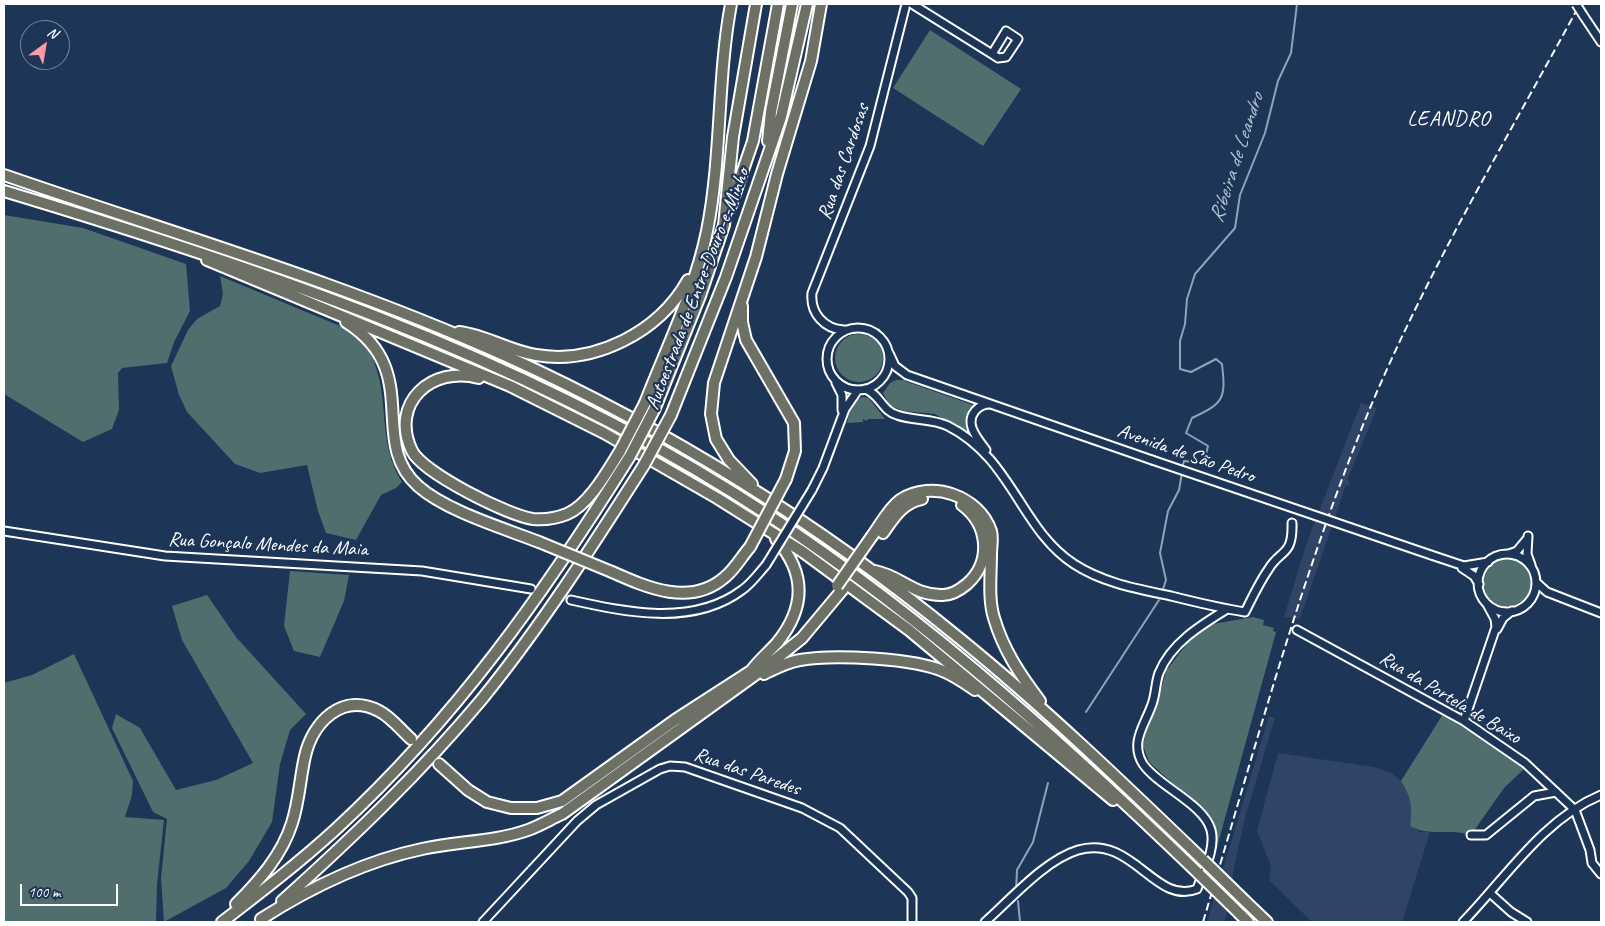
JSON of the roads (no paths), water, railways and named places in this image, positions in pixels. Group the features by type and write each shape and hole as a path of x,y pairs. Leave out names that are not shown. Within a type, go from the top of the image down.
{"highway":[{"path":"510,386 459,374 448,375 428,382 416,394 407,413 406,434 412,452 426,468 452,484 513,512 532,518 548,519 568,514 582,504 603,478 620,450 644,402 684,303 700,257 707,233 716,167 723,47 731,4"},
{"name":"Autoestrada de Entre-Douro-e-Minho","path":"220,922 337,828 438,724 473,684 538,599 630,456 654,408 700,296 724,225 733,137 756,4"},
{"path":"724,225 753,141 778,4"},
{"path":"766,155 771,112 792,4"},
{"name":"Autoestrada de Entre-Douro-e-Minho","path":"259,920 377,812 466,717 521,649 569,582 644,465 670,415 726,277 766,155 781,117 807,4"},
{"path":"769,500 729,460 716,439 711,414 714,383 756,257 807,76 821,4"},
{"path":"4,175 294,272 448,331 532,368 628,416 769,500 870,570 959,638 1054,719 1267,922"},
{"path":"4,191 187,249 355,307 474,356 567,399 702,473 802,538 934,634 1025,711 1150,827 1248,922"},
{"path":"187,249 219,267 510,386 615,439 750,518 855,589 940,654 1090,782 1150,827"},
{"path":"448,331 472,334 502,346 535,355 564,356 593,352 634,336 657,319 678,296 700,257"},
{"path":"324,309 366,336 379,352 388,372 394,436 402,466 417,486 454,507 663,592 693,593 716,584 727,576 750,547 786,479 795,451 794,423 746,340 742,322 742,298"},
{"path":"875,538 891,508 902,500 918,493 939,491 956,495 977,509 992,533 990,578 994,617 1012,661 1054,719"},
{"path":"259,920 289,901 370,863 420,849 492,839 528,830 562,814 741,686 802,638 875,538 897,513 907,505 918,500 935,498 954,501 971,513 982,531 985,554 977,575 960,590 945,596 924,593 910,588 887,573 870,570"},
{"path":"750,518 772,535 790,555 797,572 799,589 796,608 788,628 751,671"},
{"path":"439,764 468,790 487,802 510,808 537,808 562,801 675,720 751,671 797,634 840,588"},
{"path":"741,686 786,663 801,660 820,657 891,660 909,662 944,672 1004,708"},
{"path":"220,922 263,874 281,849 293,823 305,754 316,728 328,714 342,707 360,706 380,711 411,739"}],"street":[{"name":"Rua das Cardosas","path":"829,346 830,336 826,324 813,310 812,293 870,146 906,4"},
{"path":"912,4 992,54"},
{"path":"1576,4 1601,42"},
{"path":"826,324 844,330"},
{"path":"841,418 842,395 828,366 829,346 838,334 844,330 864,327 873,330 886,344 889,354 888,369 876,391 880,401"},
{"name":"Avenida de São Pedro","path":"889,354 895,366 907,375"},
{"name":"Avenida de São Pedro","path":"881,380 893,374 907,375 1455,564 1469,571 1479,584"},
{"path":"834,378 845,387 873,393 884,407 897,415 947,426 984,450 995,463"},
{"path":"571,600 626,613 673,613 717,604 742,590 766,565 812,490 831,449 841,418 849,402 862,390 881,380"},
{"path":"992,404 977,408 971,418 971,426 1032,518 1053,545 1073,564 1098,577 1245,612 1269,567 1287,552 1292,533 1292,523"},
{"name":"Rua Gonçalo Mendes da Maia","path":"4,531 165,556 422,571 531,589"},
{"path":"1464,721 1496,627 1495,619 1480,592 1479,584 1480,573 1490,560 1517,551 1528,536 1527,554 1536,582 1547,592 1601,613"},
{"path":"1506,555 1520,558 1532,568"},
{"name":"Avenida de São Pedro","path":"1455,564 1471,566 1490,560"},
{"path":"1493,639 1503,618 1512,611 1525,606 1531,599 1536,582"},
{"path":"1487,603 1499,611 1512,611"},
{"path":"985,922 1058,859 1079,850 1098,848 1129,858 1168,889 1186,894 1198,889 1212,846 1211,830 1203,817 1144,764 1136,745 1152,706 1158,676 1165,660 1198,626 1227,609"},
{"name":"Rua da Portela de Baixo","path":"1296,630 1464,721 1526,763 1575,810"},
{"name":"Rua das Paredes","path":"483,922 588,811 619,791 660,769 670,766 685,767 802,808 840,828 908,892 912,898 912,922"},
{"path":"1471,835 1486,835 1534,796 1556,792"},
{"path":"1463,922 1551,828 1575,810 1601,796"},
{"path":"1575,810 1590,850 1592,864 1601,874"},
{"path":"1491,894 1503,906 1527,922"}],"waterway":[{"name":"Ribeira de Leandro","path":"1182,468 1184,461 1204,463 1208,446 1186,433 1192,418 1217,404 1223,393 1224,385 1222,364 1216,359 1191,372 1180,369 1180,341 1185,324 1187,299 1195,274 1235,228 1240,195 1265,133 1278,81 1291,53 1297,4"},
{"name":"Ribeira de Leandro","path":"1163,589 1166,580 1160,553 1168,511 1179,490 1182,473"},
{"name":"Ribeira de Leandro","path":"1086,712 1159,600"},
{"name":"Ribeira de Leandro","path":"1016,890 1017,870 1033,842 1048,783"},
{"name":"Ribeira de Leandro","path":"1018,901 1020,922"}],"tunnel":[{"path":"531,589 571,600"},
{"path":"414,741 439,764"}],"railway":[{"path":"1203,922 1260,727 1301,598 1322,534 1370,408 1443,254 1580,4"}],"district":[{"name":"LEANDRO","path":"1449,119"}]}
